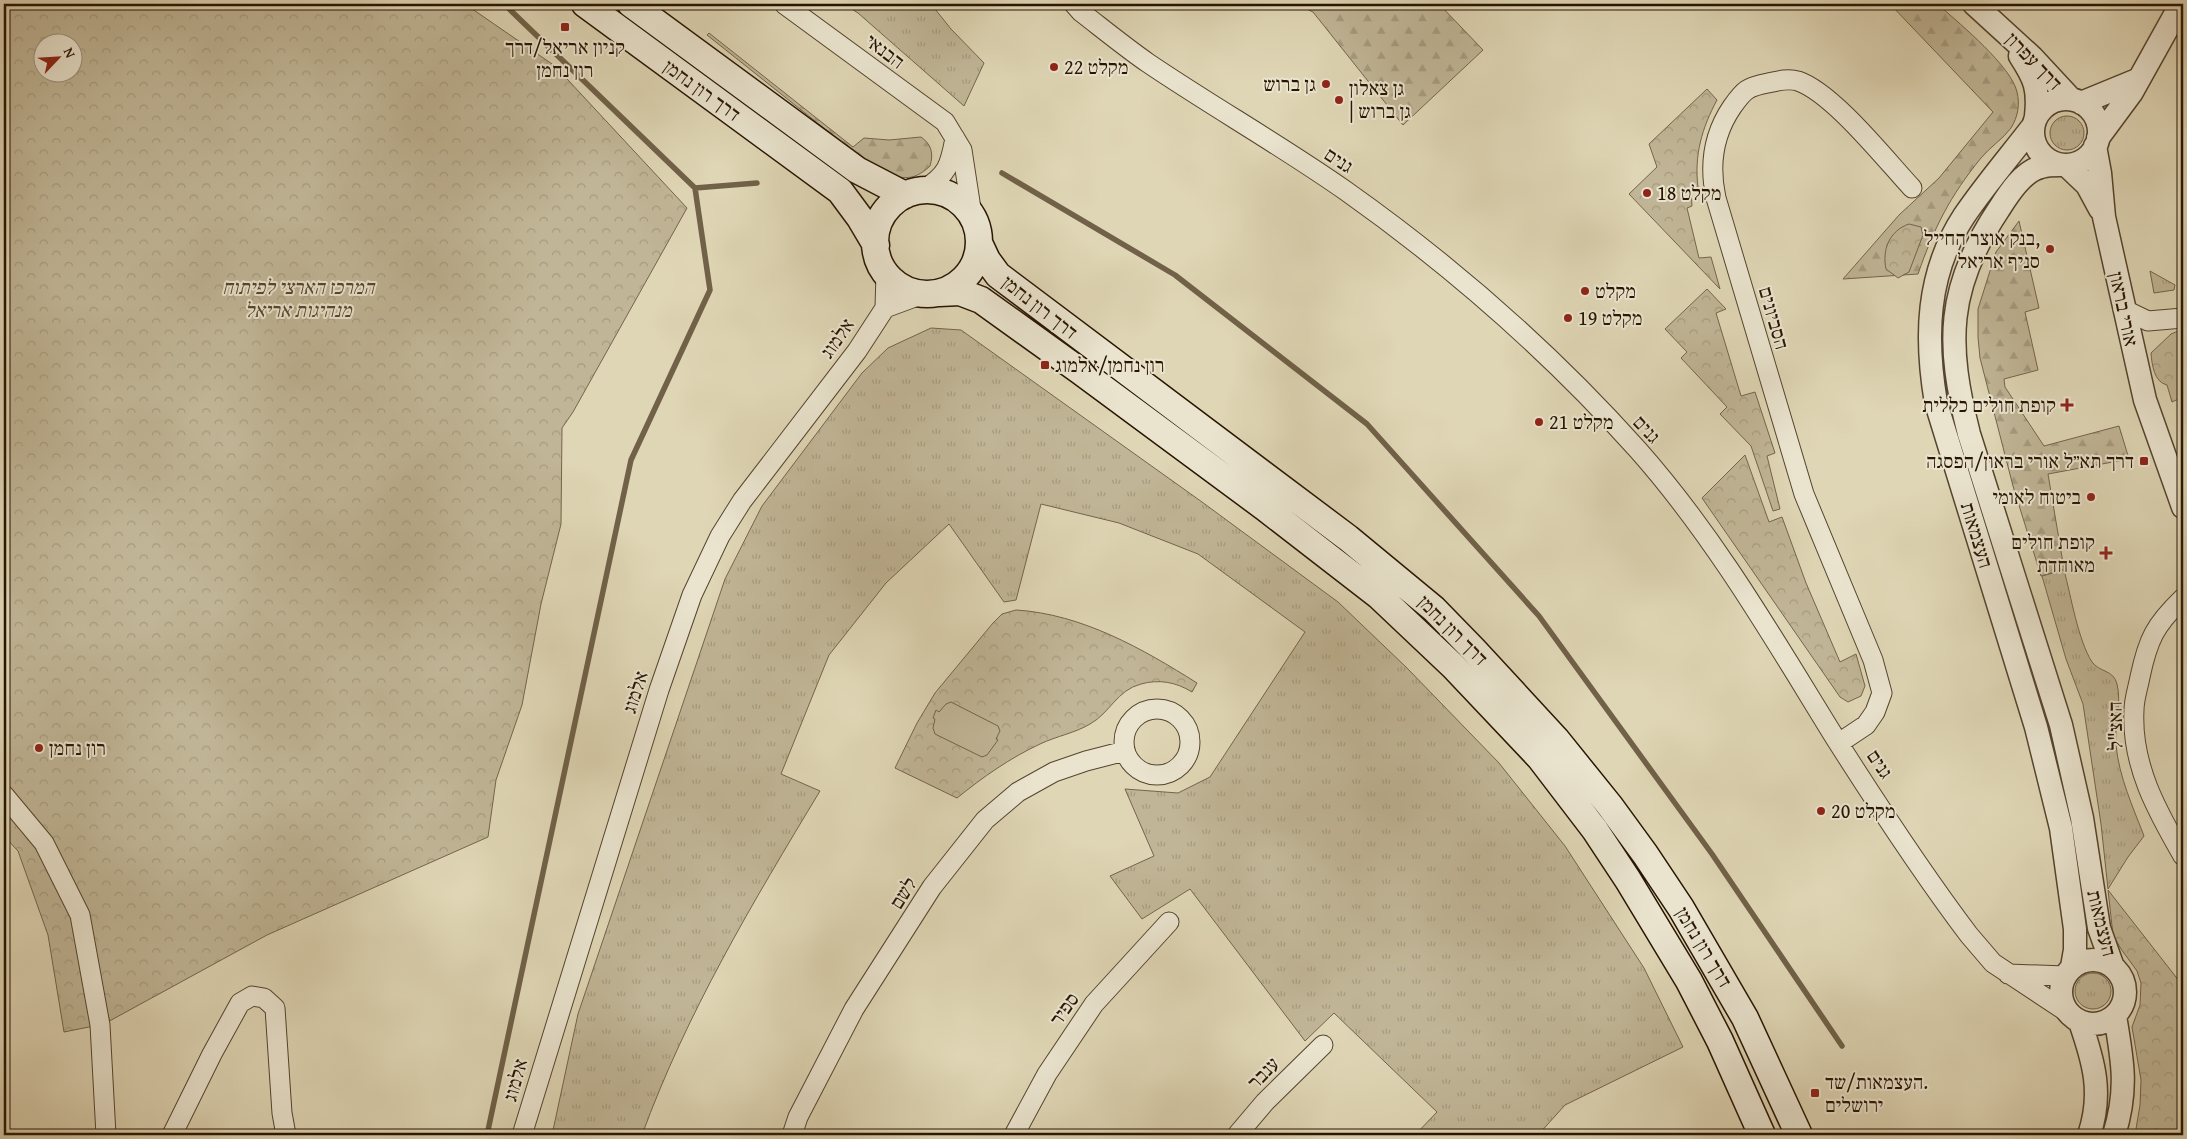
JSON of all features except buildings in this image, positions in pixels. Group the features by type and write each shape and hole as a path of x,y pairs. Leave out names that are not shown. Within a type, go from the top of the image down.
{"main road":[{"name":"דרך רון נחמן","path":"585,4 840,192 860,218 876,245"},
{"name":"דרך רון נחמן","path":"631,4 857,170 914,193"},
{"path":"937,191 951,196 972,215 978,229 978,254 968,275 950,289 931,293 898,286 886,274 879,261 876,245 877,230 883,215 892,203 914,193 937,191"},
{"name":"דרך רון נחמן","path":"979,243 987,260 998,275 1103,356 1281,485 1396,576 1434,609 1511,689 1556,739 1610,806 1681,908 1745,1018 1798,1135"},
{"name":"דרך רון נחמן","path":"931,293 960,292 981,300 1264,507 1379,596 1454,667 1540,758 1595,830 1633,888 1689,981 1720,1041 1762,1135"}],"street":[{"name":"הבנאי","path":"784,4 945,122 962,150 972,215"},
{"name":"גנים","path":"1074,4 1081,12 1146,62 1343,190 1410,238 1540,349 1638,451 1692,517 1761,617 1839,743 1949,909 1969,936 1993,963 2074,1017"},
{"name":"דרך עפרון","path":"1974,4 2032,57 2076,101"},
{"path":"2063,165 2081,162 2089,156 2132,92 2137,80 2182,4"},
{"name":"דרך עפרון","path":"1996,23 2030,71 2038,94 2035,121"},
{"name":"הסביונים","path":"1839,743 1866,725 1882,693 1873,660 1804,494 1756,339 1712,178 1717,137 1729,112 1744,90 1755,85 1784,80 1797,81 1828,98 1912,188"},
{"path":"2076,101 2137,80"},
{"path":"2061,99 2076,101 2090,109 2096,118 2104,217 2087,185 2063,165 2050,161 2041,154 2035,145 2035,121 2051,102 2061,99"},
{"name":"העצמאות","path":"2035,121 1963,218 1946,252 1934,288 1930,316 1930,368 1936,403 2036,727 2059,820 2075,929 2075,950 2068,972"},
{"path":"914,193 938,181 947,170 955,138"},
{"name":"העצמאות","path":"2063,165 2040,167 2027,174 2003,203 1982,234 1968,263 1959,289 1954,326 1958,392 1966,425 2061,725 2082,818 2099,928 2113,967"},
{"name":"אורי בראון","path":"2104,217 2123,309 2145,400 2183,507"},
{"path":"886,274 885,308 931,293"},
{"name":"אלמוג","path":"522,1135 656,697 692,595 720,536 742,501 857,351 885,308"},
{"path":"2123,309 2148,321 2183,318"},
{"name":"האצ\"ל","path":"2183,598 2154,630 2145,655 2134,709 2134,743 2142,773 2164,822 2183,856"},
{"name":"לשם","path":"792,1135 802,1109 854,1009 932,887 985,820 1018,792 1054,772 1125,750"},
{"path":"4,794 44,843 80,914 100,1025 106,1135"},
{"name":"ספיר","path":"1014,1135 1047,1074 1094,1004 1169,922"},
{"path":"2074,1017 2098,1024 2114,1016 2123,1002 2125,985 2113,967 2103,961 2081,962 2068,972 2061,986 2061,997 2074,1017 2092,1056 2097,1083 2095,1118 2089,1135"},
{"path":"2008,974 2068,972"},
{"path":"172,1135 212,1054 240,1003 252,996 264,998 275,1008 281,1104 286,1135"},
{"path":"2114,1016 2124,1075 2123,1100 2114,1135"},
{"name":"ענבר","path":"1237,1135 1265,1102 1323,1045"}],"green space":[{"name":"המרכז הארצי לפיתוח מנהיגות אריאל","path":"4,4 465,4 555,66 687,208 573,412 562,428 561,524 541,604 522,705 496,780 488,837 267,935 104,1024 64,1032 48,935 18,851 4,836"},
{"path":"844,4 931,4 951,29 984,63 964,106 858,13"},
{"path":"1296,4 1439,4 1483,50 1403,125 1313,12"},
{"path":"1890,4 1937,4 1941,7 1984,46 2005,70 2017,92 2018,110 2011,128 1981,158 1952,199 1930,242 1918,274 1843,279 1899,215 1939,178 1993,112"},
{"path":"709,33 853,147 864,138 889,140 921,137 931,149 930,166 918,175 906,178 879,172 707,35"},
{"path":"1707,89 1717,100 1703,131 1697,164 1698,187 1691,191 1692,206 1687,208 1699,258 1711,257 1720,289 1629,194 1657,167 1649,144"},
{"path":"2067,116 2079,121 2084,133 2079,145 2067,150 2055,145 2050,133 2055,121"},
{"path":"2019,221 2039,308 2025,312 2038,370 2004,379 2005,387 2044,446 2119,426 2129,459 2048,474 2064,569 2041,576 2013,486 1980,358 1978,337 1978,309 1996,252"},
{"path":"1909,224 1921,227 1923,235 1909,272 1898,278 1886,269 1886,248 1896,231"},
{"path":"2150,271 2175,285 2174,290 2154,293"},
{"path":"1707,289 1726,309 1716,313 1741,396 1755,392 1775,453 1767,456 1780,509 1773,511 1751,446 1720,414 1727,407 1681,358 1687,352 1665,329"},
{"path":"931,328 961,330 1202,502 1338,602 1407,668 1499,763 1565,846 1644,968 1683,1047 1565,1105 1538,1135 1415,1135 1437,1112 1334,1013 1305,1041 1190,889 1142,919 1110,876 1154,856 1125,789 1178,793 1210,777 1305,632 1198,554 1119,523 1041,504 1016,600 1004,602 949,524 886,583 829,655 781,774 820,791 722,959 679,1046 642,1135 552,1135 578,1014 725,579 762,506 862,373 888,348"},
{"path":"2183,329 2183,397 2172,402 2167,385 2156,377 2151,353 2171,334"},
{"path":"1745,455 1769,522 1782,517 1806,583 1840,662 1856,654 1865,686 1861,696 1848,702 1840,697 1702,498"},
{"path":"2064,570 2079,630 2087,653 2098,668 2113,676 2117,684 2119,699 2116,745 2120,769 2144,836 2108,889 2101,824 2083,704 2066,659 2042,576"},
{"path":"1016,610 1065,618 1111,635 1197,683 1192,692 1174,684 1161,682 1148,682 1133,687 1120,696 1103,714 1090,724 1018,755 987,775 957,798 895,768 917,723 935,693 993,623 1002,614"},
{"path":"951,702 998,726 1000,731 996,739 998,740 987,755 982,757 935,734 933,728 935,719 933,718 936,710 939,712 946,704"},
{"path":"2108,890 2183,986 2183,1129 2179,1135 2135,1135 2140,1105 2141,1080 2132,1027 2140,1005 2141,983 2137,971 2113,935"},
{"path":"2093,973 2106,978 2111,991 2106,1004 2093,1009 2080,1004 2075,991 2080,978"}],"waterway":[{"path":"504,4 695,188 757,183"},
{"path":"1002,173 1175,275 1367,424 1539,616 1712,854 1842,1046"},
{"path":"487,1135 631,460 710,290 695,188"}],"place":[{"name":"קניון אריאל/דרך רון נחמן","path":"565,27"},
{"name":"מקלט 22","path":"1054,67"},
{"name":"גן ברוש","path":"1326,84"},
{"name":"גן צאלון | גן ברוש","path":"1339,100"},
{"name":"מקלט 18","path":"1647,193"},
{"name":"בנק אוצר החייל, סניף אריאל","path":"2050,249"},
{"name":"מקלט","path":"1585,291"},
{"name":"מקלט 19","path":"1568,318"},
{"name":"רון נחמן/אלמוג","path":"1045,365"},
{"name":"קופת חולים כללית","path":"2067,405"},
{"name":"מקלט 21","path":"1539,422"},
{"name":"דרך תא״ל אורי בראון/הפסגה","path":"2144,461"},
{"name":"ביטוח לאומי","path":"2091,497"},
{"name":"קופת חולים מאוחדת","path":"2106,553"},
{"name":"רון נחמן","path":"39,748"},
{"name":"מקלט 20","path":"1821,811"},
{"name":"העצמאות/שד. ירושלים","path":"1815,1093"}]}
